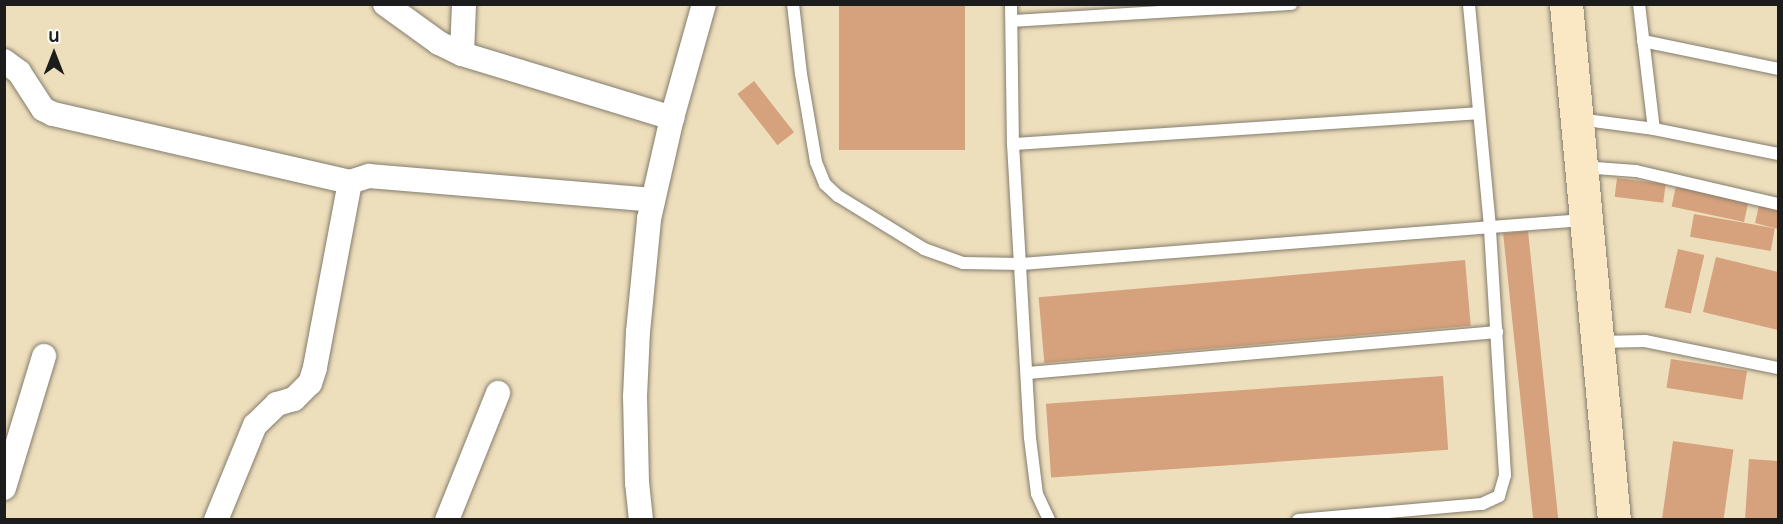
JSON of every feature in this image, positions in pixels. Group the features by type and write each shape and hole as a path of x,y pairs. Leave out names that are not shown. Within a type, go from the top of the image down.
{"main road":[{"path":"1566,4 1614,519"}],"street":[{"path":"385,4 439,43 462,54 672,118"},
{"path":"462,54 464,4"},
{"path":"641,519 636,451 636,386 642,284 653,200 672,118 704,4"},
{"path":"4,61 19,72 43,109 53,114 350,182 369,176 653,200"},
{"path":"216,519 255,425 271,409 294,399 310,383 350,182"},
{"path":"4,488 44,356"},
{"path":"447,519 498,393"}],"lane":[{"path":"794,4 801,74 812,140 816,162 825,184 838,196 924,249 963,263 1021,264 1586,220"},
{"path":"1011,4 1013,144 1030,438 1037,494 1049,519"},
{"path":"1012,21 1292,4"},
{"path":"1298,519 1482,504 1499,496 1506,475 1490,227 1468,4"},
{"path":"1639,4 1654,129"},
{"path":"1643,41 1779,69"},
{"path":"1013,144 1479,112"},
{"path":"1576,118 1654,129 1779,154"},
{"path":"1581,167 1636,171 1779,204"},
{"path":"1028,373 1497,332"},
{"path":"1597,342 1645,341 1779,368"}],"building":[{"path":"839,4 965,4 965,150 839,150"},
{"path":"754,81 794,132 777,145 737,94"},
{"path":"1617,178 1666,184 1663,203 1615,197"},
{"path":"1676,186 1748,201 1744,222 1672,207"},
{"path":"1760,201 1778,205 1778,229 1755,223"},
{"path":"1694,214 1775,228 1771,251 1690,237"},
{"path":"1528,231 1558,519 1533,520 1503,234"},
{"path":"1678,249 1704,255 1691,314 1665,307"},
{"path":"1716,257 1778,272 1778,330 1703,312"},
{"path":"1465,260 1471,326 1044,363 1039,297"},
{"path":"1671,359 1747,371 1743,400 1666,388"},
{"path":"1443,376 1448,450 1051,478 1046,404"},
{"path":"1673,441 1733,449 1723,520 1662,520"},
{"path":"1749,459 1778,461 1778,520 1745,520"}]}
